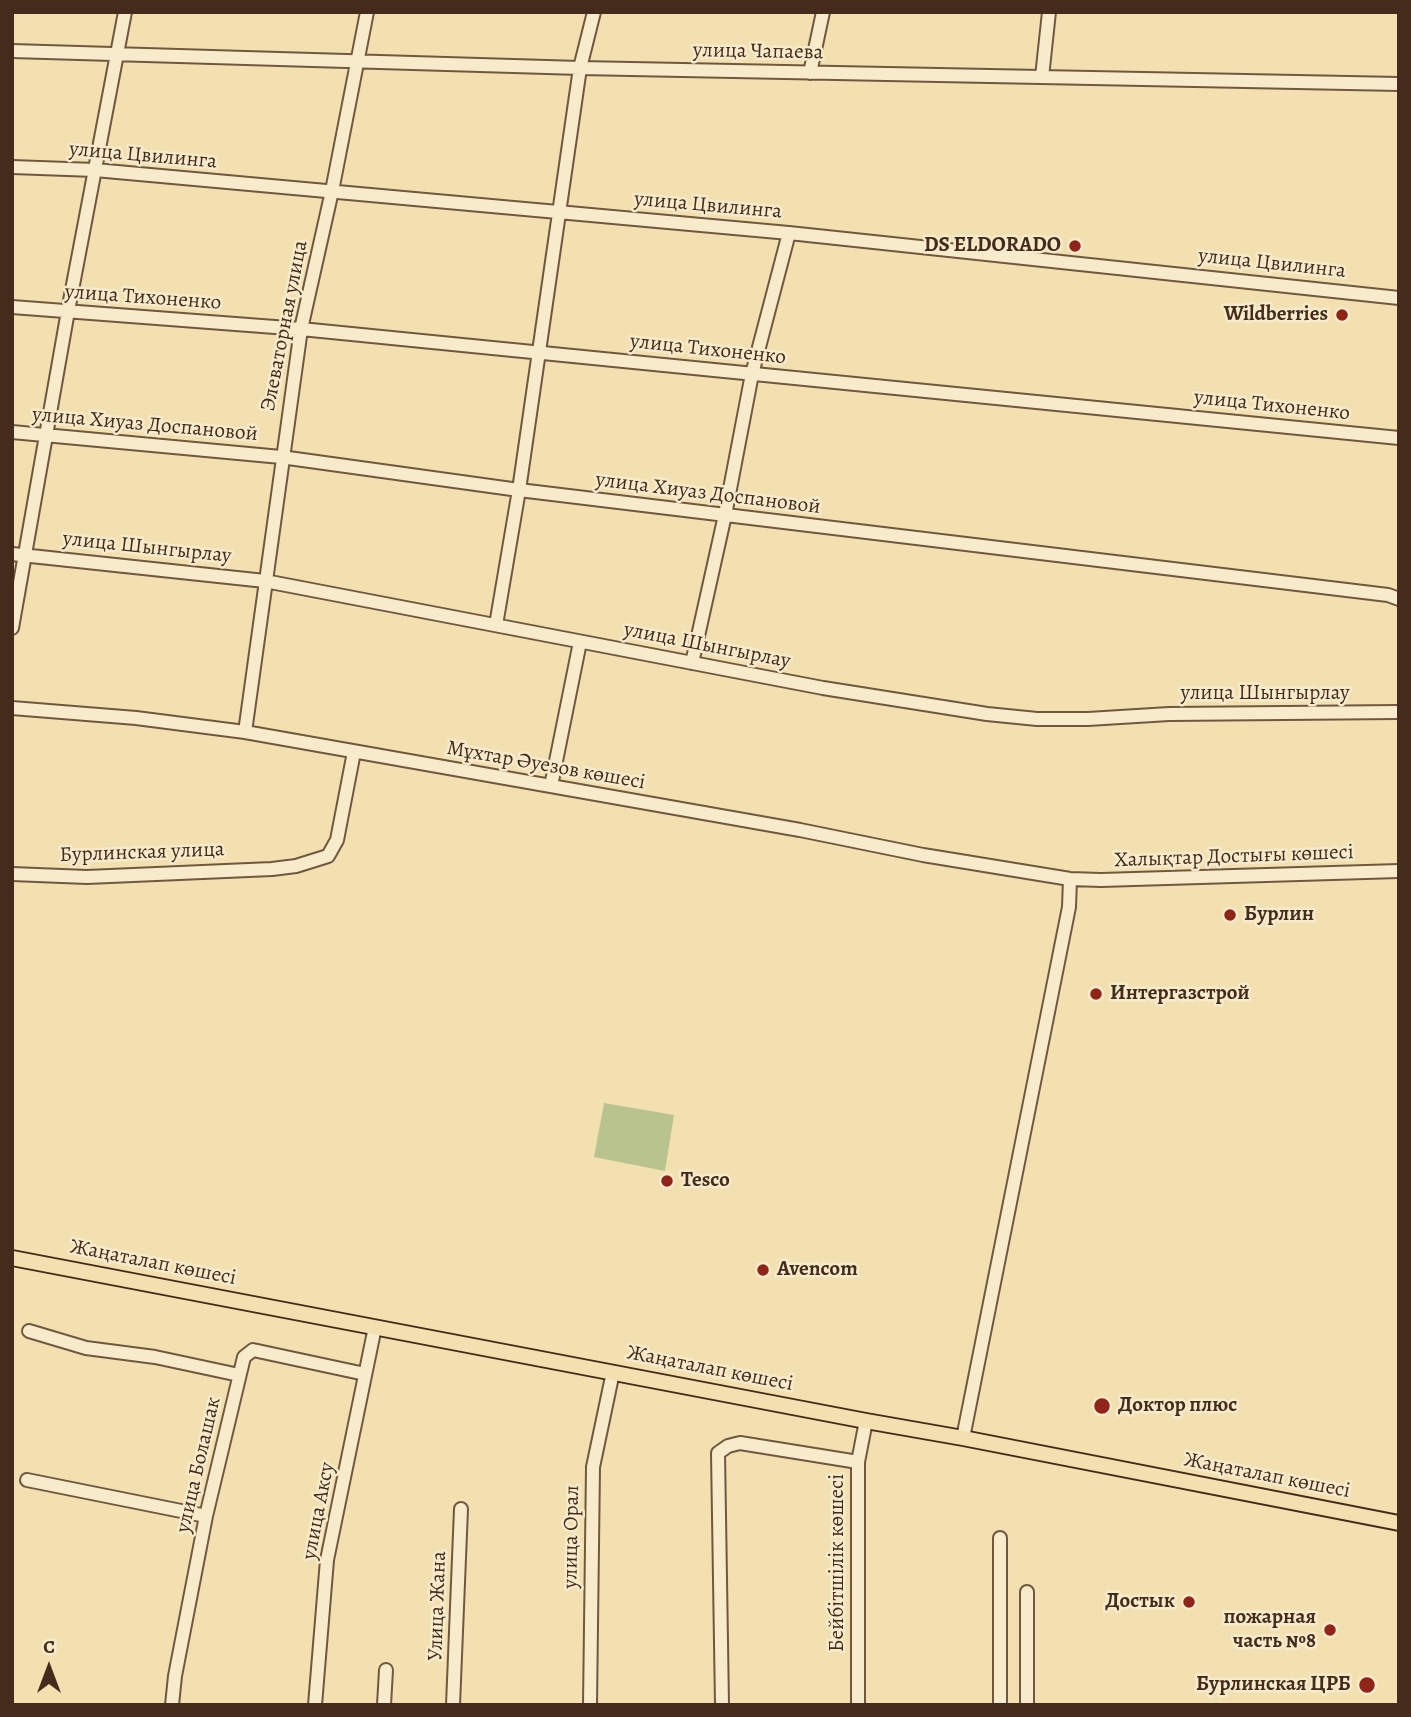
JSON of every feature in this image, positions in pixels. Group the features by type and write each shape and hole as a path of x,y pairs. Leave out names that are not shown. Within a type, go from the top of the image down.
{"main road":[{"name":"Жаңаталап көшесі","path":"12,1258 1399,1523"}],"street":[{"path":"12,628 19,554 46,435 125,12"},
{"name":"Элеваторная улица","path":"244,732 300,329 332,191 366,12"},
{"path":"496,625 519,490 580,68 594,12"},
{"path":"810,73 823,12"},
{"path":"1042,77 1049,12"},
{"name":"улица Чапаева","path":"12,51 580,68 1399,84"},
{"name":"улица Цвилинга","path":"12,167 95,170 789,233 1399,298"},
{"path":"692,663 725,516 752,373 789,233"},
{"name":"улица Тихоненко","path":"12,307 300,329 1399,438"},
{"name":"улица Хиуаз Доспановой","path":"12,432 281,457 519,490 1388,595 1399,599"},
{"name":"улица Шынгырлау","path":"19,554 265,581 823,688 987,714 1037,719 1088,719 1169,714 1399,712"},
{"path":"551,786 580,642"},
{"name":"Мұхтар Әуезов көшесі","path":"12,708 136,718 244,732 800,830 923,855 1070,879"},
{"name":"Бурлинская улица","path":"12,874 87,877 272,869 296,866 328,856 337,840 354,752"},
{"name":"Халықтар Достығы көшесі","path":"1070,879 1399,871"},
{"path":"963,1438 1069,907 1070,879"},
{"name":"улица Аксу","path":"315,1705 327,1560 375,1327"},
{"path":"29,1331 86,1348 155,1357 239,1375"},
{"name":"улица Болашак","path":"172,1705 175,1676 206,1516 244,1357 254,1350 365,1374"},
{"name":"улица Орал","path":"590,1705 593,1468 613,1372"},
{"name":"Бейбітшілік көшесі","path":"858,1705 858,1462 866,1421"},
{"path":"722,1705 718,1453 740,1443 858,1462"},
{"path":"27,1480 206,1516"},
{"name":"Улица Жана","path":"453,1705 461,1509"},
{"path":"1000,1538 1000,1705"},
{"path":"1027,1592 1027,1705"},
{"path":"384,1705 386,1670"}],"green space":[{"path":"604,1103 674,1115 665,1171 594,1157"}],"place":[{"name":"DS ELDORADO","path":"1075,246"},
{"name":"Wildberries","path":"1342,315"},
{"name":"Бурлин","path":"1230,915"},
{"name":"Интергазстрой","path":"1096,994"},
{"name":"Tesco","path":"667,1181"},
{"name":"Avencom","path":"763,1270"},
{"name":"Доктор плюс","path":"1102,1406"},
{"name":"Достык","path":"1189,1602"},
{"name":"пожарная часть №8","path":"1330,1630"},
{"name":"Бурлинская ЦРБ","path":"1367,1685"}]}
